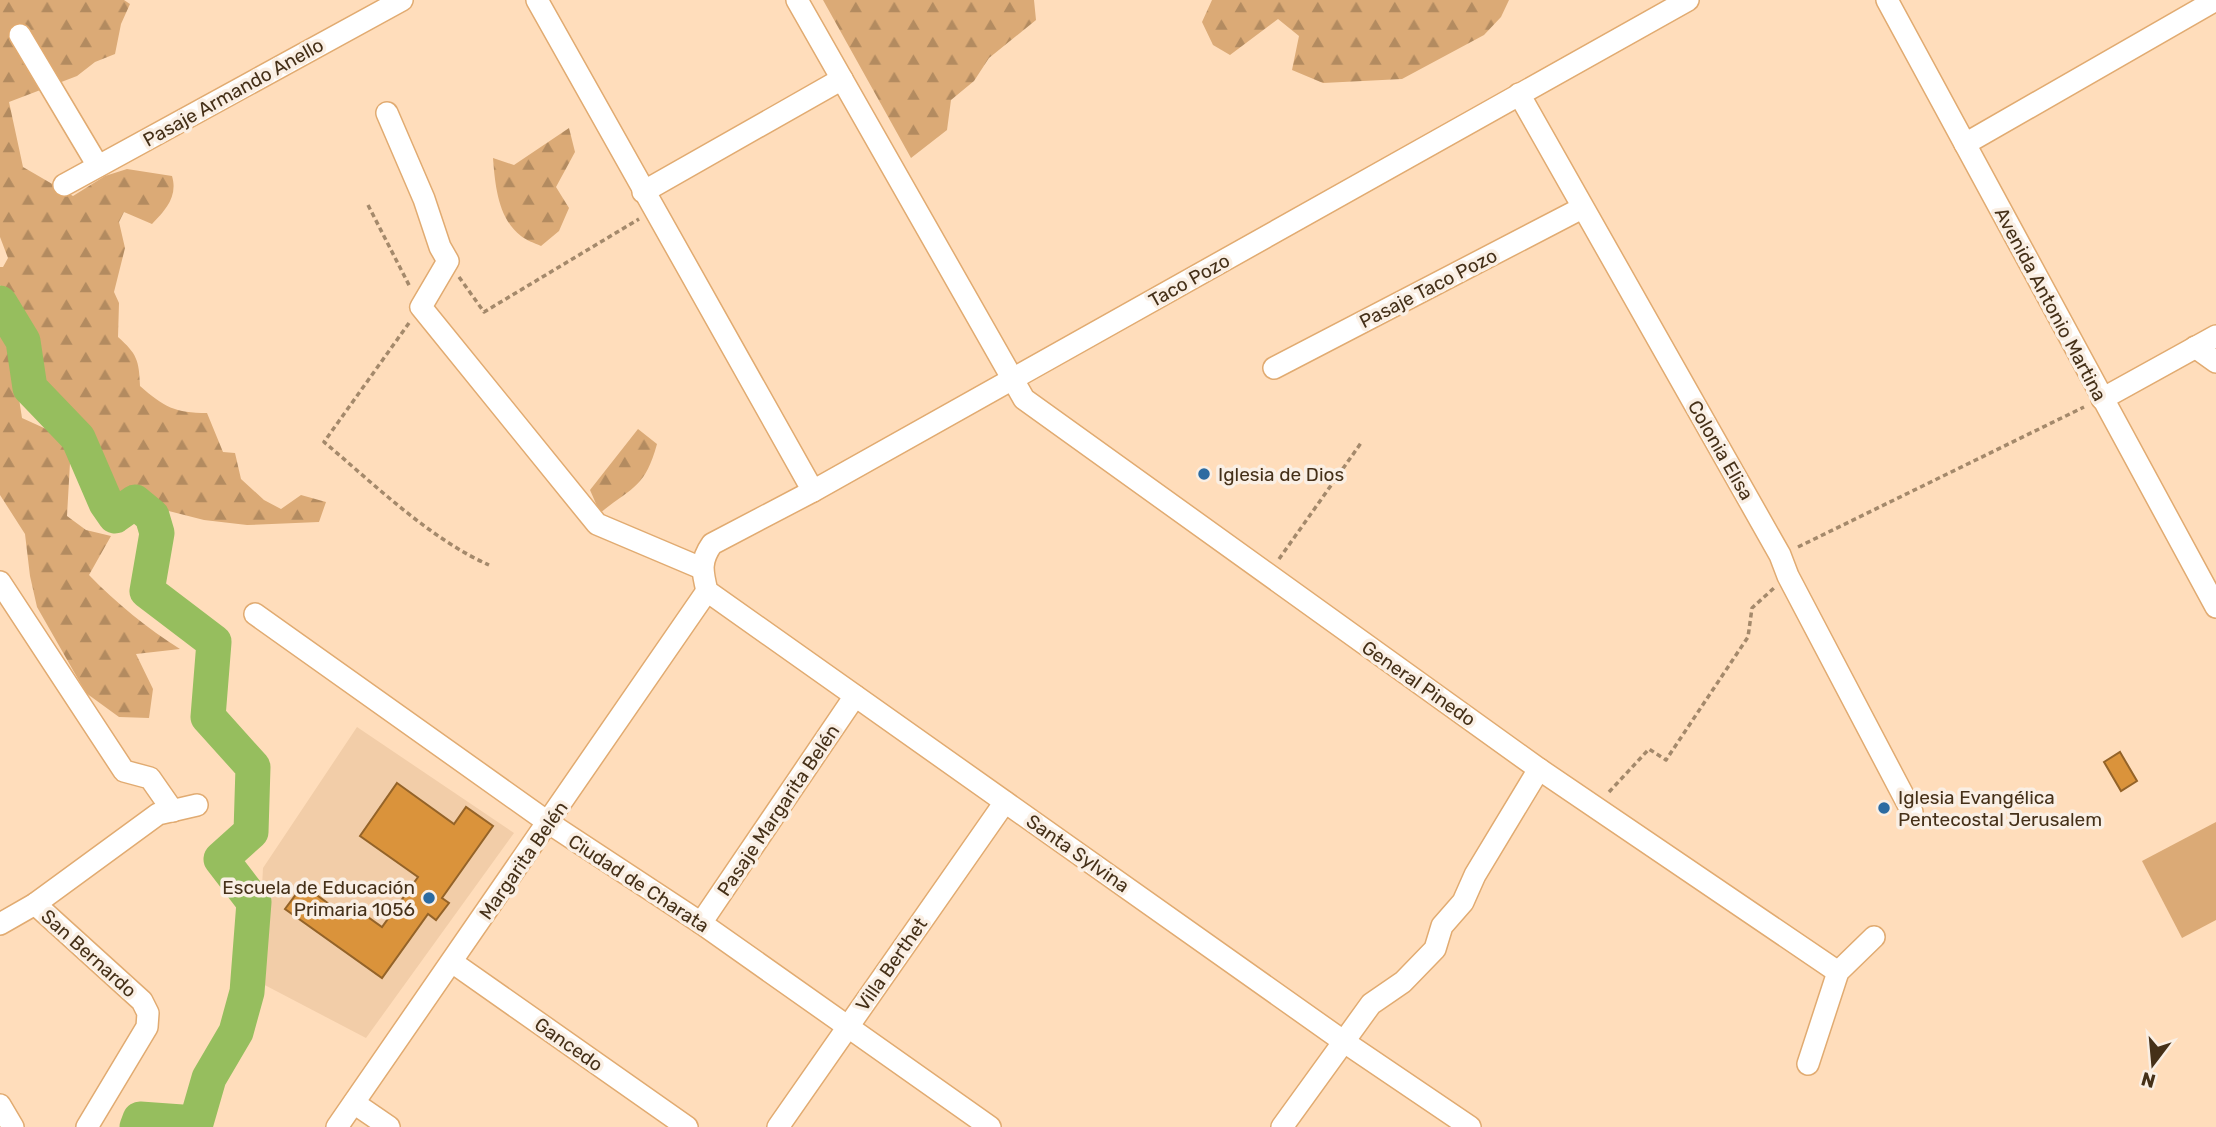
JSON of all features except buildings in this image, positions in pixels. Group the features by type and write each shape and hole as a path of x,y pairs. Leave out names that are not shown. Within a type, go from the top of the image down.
{"street":[{"name":"Pasaje Armando Anello","path":"64,185 402,0"},
{"path":"537,0 813,491"},
{"name":"General Pinedo","path":"797,0 1024,399 1539,769 1838,972"},
{"name":"Taco Pozo","path":"701,568 703,556 712,544 813,491 1688,0"},
{"name":"Avenida Antonio Martina","path":"1887,0 2216,607"},
{"path":"1965,144 2216,0"},
{"path":"20,35 98,166"},
{"path":"648,201 842,79"},
{"name":"Colonia Elisa","path":"1519,94 1780,555 1788,576 1912,812"},
{"path":"387,113 448,261 421,307 597,524 701,568 707,591"},
{"name":"Pasaje Taco Pozo","path":"1274,368 1582,208"},
{"path":"2102,399 2216,336"},
{"path":"2195,347 2216,362"},
{"path":"0,582 124,771 150,778 173,811"},
{"name":"Santa Sylvina","path":"707,591 1343,1041 1470,1127"},
{"name":"Margarita Belén","path":"337,1127 707,591"},
{"name":"Ciudad de Charata","path":"255,614 549,823 701,923 990,1127"},
{"name":"Pasaje Margarita Belén","path":"701,923 855,696"},
{"path":"1282,1127 1371,1004 1403,982 1435,949 1442,926 1463,902 1475,875 1539,769"},
{"name":"Villa Berthet","path":"778,1127 1005,802"},
{"path":"0,924 35,904 158,814 197,805"},
{"name":"San Bernardo","path":"35,904 142,1001 148,1013 147,1027 87,1127"},
{"path":"1808,1064 1838,972 1874,937"},
{"name":"Gancedo","path":"452,962 687,1127"},
{"path":"354,1102 389,1127"},
{"path":"0,1105 13,1127"}],"path":[{"path":"448,261 484,312 648,201"},
{"path":"368,205 421,307 324,442 385,494 463,553 489,565"},
{"path":"1780,555 2102,399"},
{"path":"1268,575 1361,443"},
{"path":"1596,807 1649,749 1666,760 1748,637 1752,608 1788,576"}],"shaded area":[{"path":"357,727 514,833 366,1038 257,981 263,868"}],"green space":[{"path":"0,0 124,0 130,4 121,24 115,54 95,62 77,76 9,102 23,167 73,196 105,176 127,169 172,176 172,196 152,224 124,212 119,222 125,248 114,292 119,303 118,337 136,358 140,386 170,407 186,412 207,413 223,452 235,453 241,479 264,500 281,509 301,495 326,502 319,522 247,525 204,520 153,507 134,494 111,496 105,486 96,440 41,387 35,359 26,336 0,285 0,267 3,267 8,258 0,237"},
{"path":"823,0 1034,0 1036,20 989,58 974,81 951,100 947,130 911,158"},
{"path":"1212,0 1509,0 1501,17 1484,35 1402,79 1323,83 1292,70 1299,36 1278,19 1230,55 1213,45 1202,22"},
{"path":"569,128 575,152 556,187 569,208 559,231 541,246 521,236 507,220 499,200 493,158 514,165"},
{"path":"0,333 13,360 22,418 66,438 70,463 67,516 86,530 111,536 89,575 133,615 180,649 136,654 153,689 149,718 119,717 86,693 37,607 25,534 0,495"},
{"path":"638,429 657,444 648,470 636,485 600,513 590,490"},
{"path":"2216,822 2216,920 2182,938 2142,861"}],"waterway":[{"path":"0,303 23,341 30,388 78,438 106,503 115,516 135,502 152,516 157,533 147,591 214,642 208,717 253,767 251,832 221,859 254,902 247,992 236,1032 209,1078 196,1123 140,1119 137,1127"}],"place":[{"name":"Iglesia de Dios","path":"1204,474"},
{"name":"Iglesia Evangélica Pentecostal Jerusalem","path":"1884,808"},
{"name":"Escuela de Educación Primaria 1056","path":"429,898"}]}
